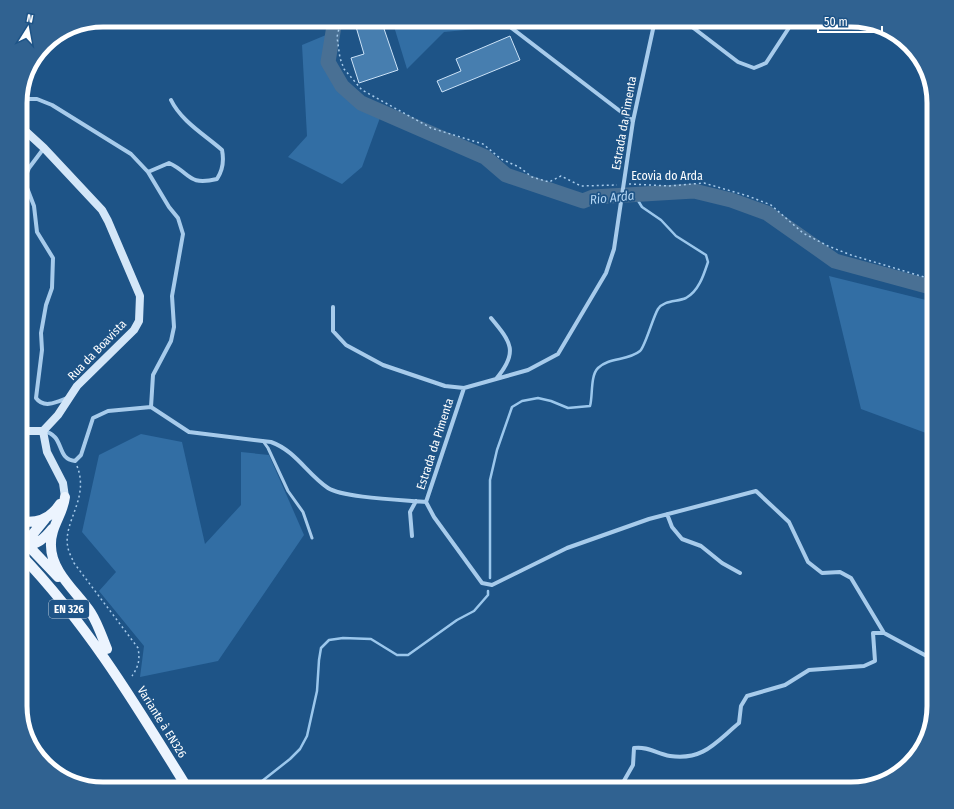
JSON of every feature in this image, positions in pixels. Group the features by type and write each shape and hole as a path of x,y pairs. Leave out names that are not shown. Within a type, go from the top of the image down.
{"main road":[{"path":"27,541 45,519 52,514 65,497"},
{"path":"27,544 41,541 53,527 62,510 65,497"},
{"path":"27,522 34,522 45,519"},
{"path":"53,527 50,547 55,563 91,613 107,649"},
{"name":"Variante à EN326","path":"27,548 58,577 107,649 113,669"},
{"path":"27,553 32,566"},
{"name":"Variante à EN326","path":"27,561 63,601 113,669 184,782"}],"street":[{"path":"510,27 633,121"},
{"name":"Estrada da Pimenta","path":"653,27 633,121 611,261 558,354 528,370 464,388 426,502 434,517 482,583 492,585 567,548 649,519 756,491 789,522 808,562 822,573 840,572 851,578 884,633"},
{"path":"692,27 738,62 754,68 766,63 789,27"},
{"path":"27,100 37,99 52,106 132,154 148,172 169,207 178,218 183,234 172,296 174,327 171,341 153,375 151,407"},
{"path":"148,172 169,163 176,166 190,179 198,182 217,179 220,174 224,158 222,150 186,120 176,109 171,100"},
{"name":"Rua da Boavista","path":"27,132 44,148 102,210 140,296 139,321 134,330 77,386 43,431"},
{"path":"27,172 44,148"},
{"path":"27,188 34,206 37,232 53,258 52,288 46,305 41,333 42,350 36,398 38,401 49,404 70,396"},
{"path":"333,307 333,331 346,345 383,365 445,386 464,388"},
{"path":"491,318 508,338 511,349 508,362 496,379"},
{"path":"27,432 51,432 56,437 63,455 70,460 75,461 81,455 93,418 108,411 151,407 189,432 271,442 288,450 329,489 350,494 426,502"},
{"path":"43,431 47,452 63,483 65,497"},
{"path":"412,536 410,512 416,501"},
{"path":"667,514 672,526 682,539 701,546 722,563 740,573"},
{"path":"623,782 633,765 634,748 643,747 669,756 693,755 709,749 739,723 741,706 747,696 785,685 809,670 864,666 875,661 873,633 884,633 927,656"}],"lane":[{"path":"263,441 268,448 288,491 303,512 312,538"}],"path":[{"name":"Ecovia do Arda","path":"339,27 337,37 340,58 344,69 362,90 431,128 483,144 501,159 519,167 532,177 549,182 561,176 581,186 669,186 704,183 748,196 771,205 803,233 828,246 851,255 927,278"},
{"path":"75,461 81,482 78,505 68,534 68,547 74,562 138,648 140,659 138,668 132,676"}],"shaded area":[{"path":"394,27 497,27 444,32 407,69"},
{"path":"326,35 325,62 339,88 359,106 381,115 362,167 342,184 288,157 307,136 302,45"},
{"path":"829,276 927,300 927,433 861,409"},
{"path":"141,434 182,442 205,544 241,505 241,452 269,455 304,535 218,661 140,677 144,646 99,591 116,572 82,532 99,455"}],"building":[{"path":"356,27 383,27 398,70 359,83 351,58 364,54"},
{"path":"510,36 520,60 442,92 437,81 461,71 456,59"}],"waterway":[{"name":"Rio Arda","path":"334,27 328,62 342,86 361,103 485,157 506,175 583,201 593,197 694,191 731,200 767,213 835,261 927,286"},
{"path":"490,578 490,480 497,450 512,407 522,401 538,398 551,401 568,408 590,406 594,376 598,368 608,362 630,356 640,351 658,309 664,304 686,298 691,295 698,287 705,272 708,262 706,255 676,236 661,220 642,207 634,194"},
{"path":"261,782 290,759 300,749 307,736 317,691 321,648 329,640 343,638 371,639 397,655 408,655 457,620 474,611 488,595 488,591"}]}
